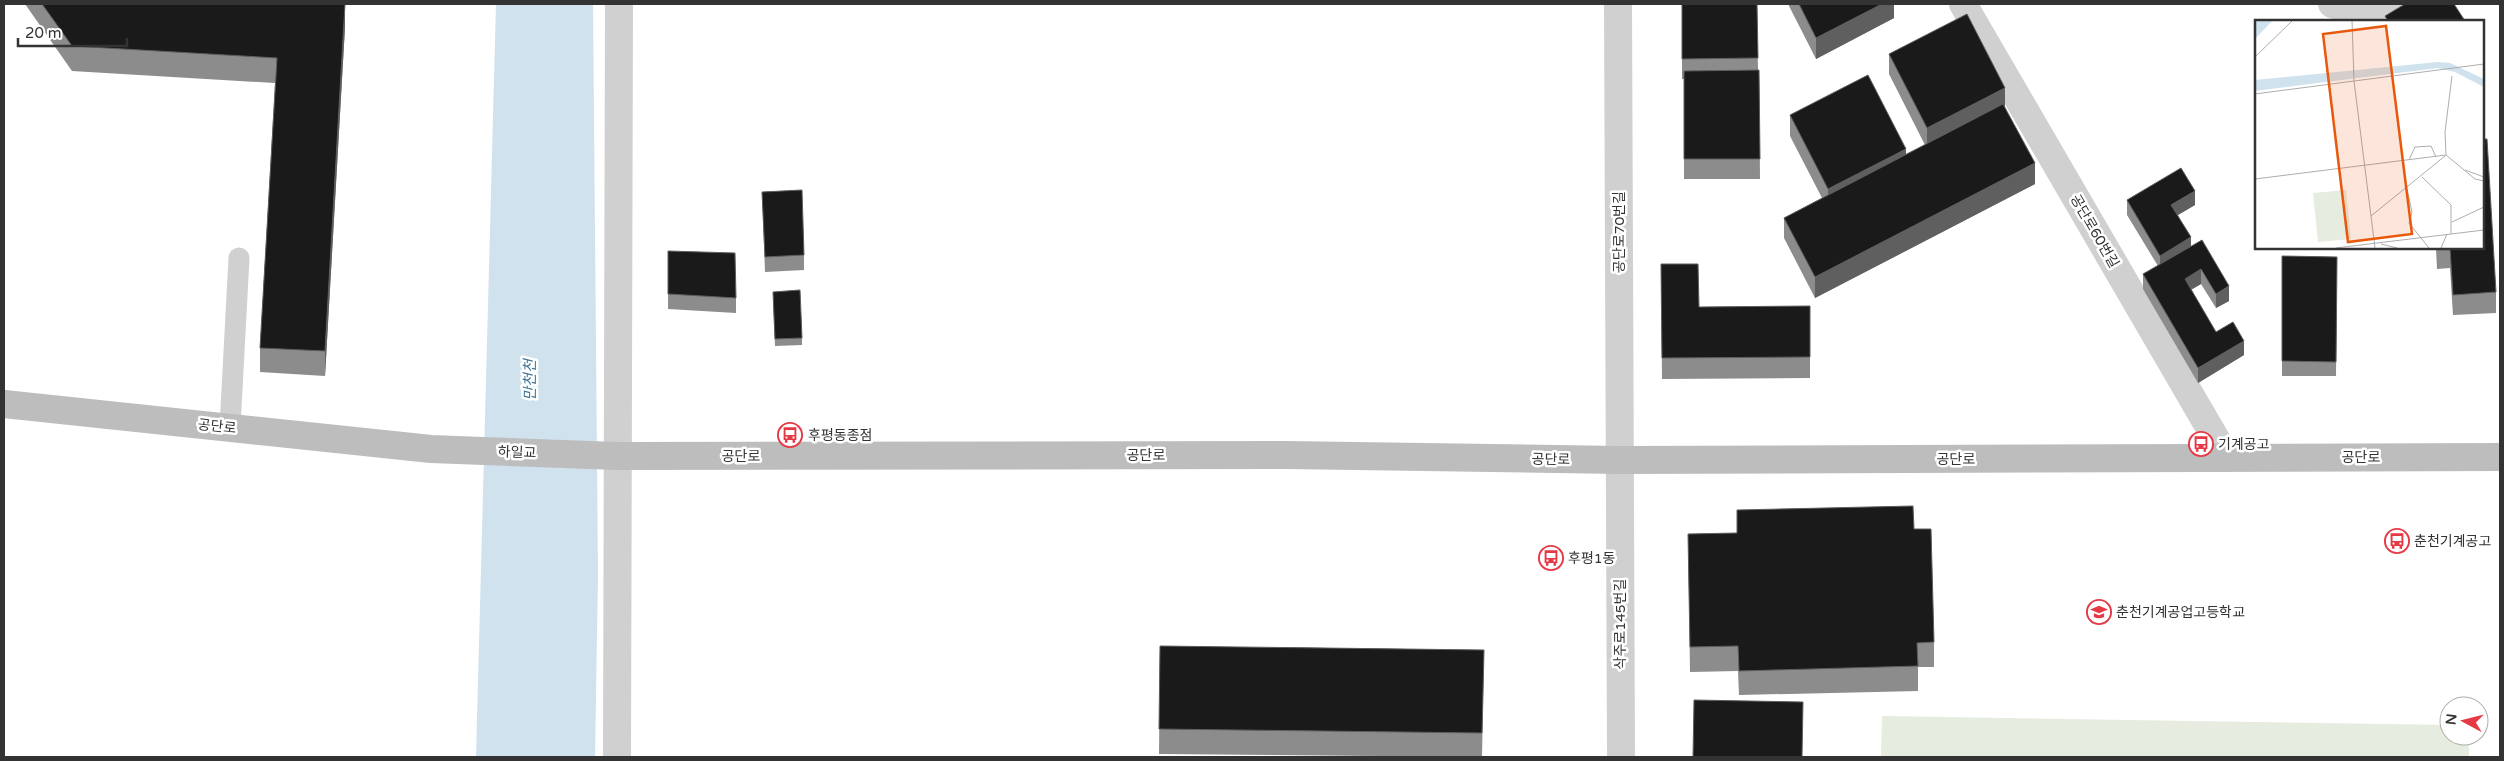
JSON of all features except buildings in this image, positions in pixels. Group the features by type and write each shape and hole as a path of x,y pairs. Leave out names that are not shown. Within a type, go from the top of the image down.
{"street":[{"path":"617,757 610,456 619,4"},
{"name":"공단로70번길","path":"1618,4 1620,460"},
{"name":"공단로60번길","path":"1963,4 2226,458"},
{"path":"2332,4 2365,14 2386,4"},
{"name":"공단로","path":"4,404 431,448"},
{"name":"하일교","path":"431,448 610,456"},
{"name":"공단로","path":"610,456 1287,455 1620,460 2500,457"},
{"name":"삭주로145번길","path":"1620,460 1620,757"}],"lane":[{"path":"230,427 239,258"}],"shaded area":[{"path":"1882,716 2439,725 2439,746 2469,746 2469,757 1881,757"}],"water":[{"name":"만천천","path":"496,4 593,4 598,575 595,757 476,757"}],"place":[{"name":"후평동종점","path":"790,435"},
{"name":"기계공고","path":"2201,444"},
{"name":"춘천기계공고","path":"2397,541"},
{"name":"후평1동","path":"1551,558"},
{"name":"춘천기계공업고등학교","path":"2099,612"}]}
